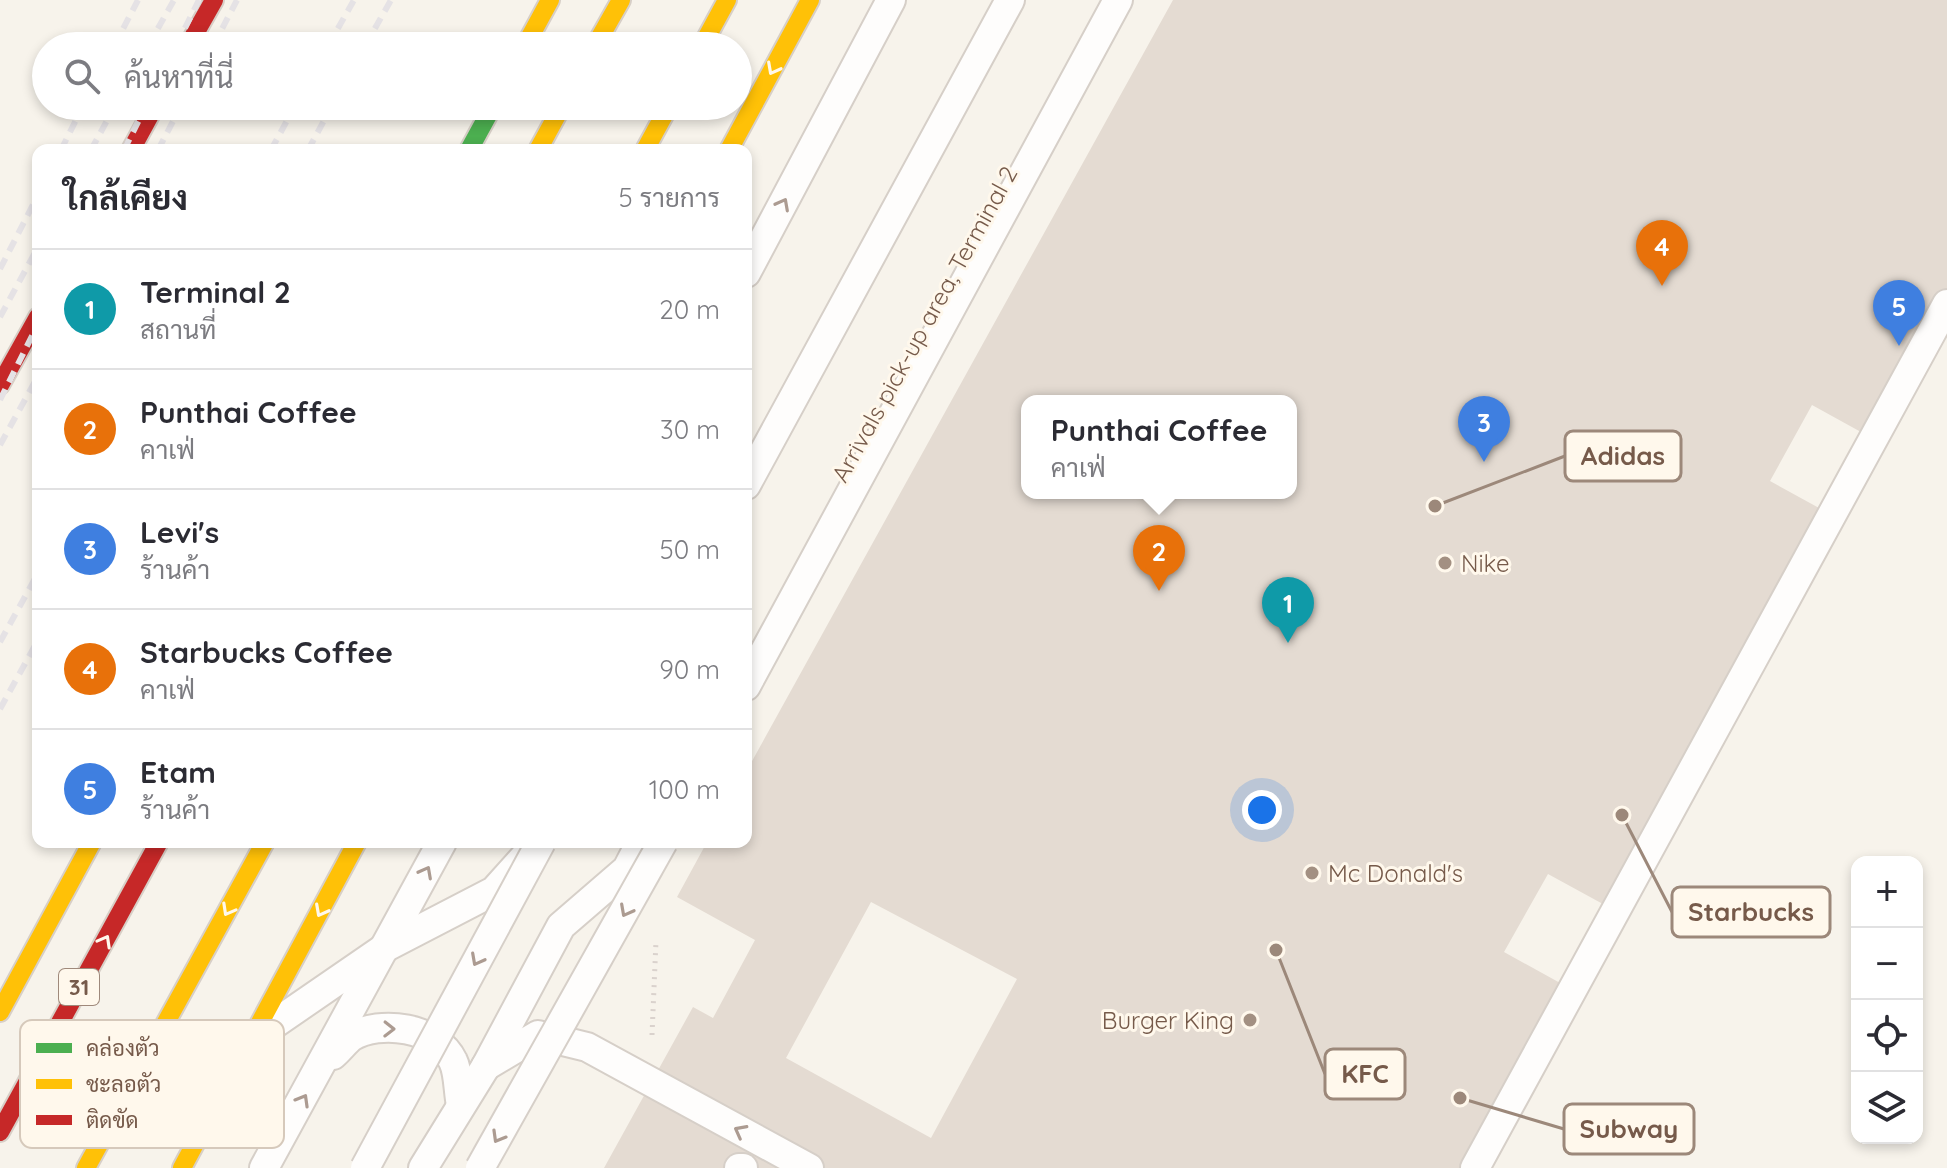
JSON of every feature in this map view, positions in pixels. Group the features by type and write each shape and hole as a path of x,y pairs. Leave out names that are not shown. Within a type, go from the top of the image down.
{"main road":[{"path":"196,32 214,0"},
{"path":"533,32 550,0"},
{"path":"603,32 621,0"},
{"path":"710,32 727,0"},
{"path":"752,107 810,0"},
{"path":"134,144 147,120"},
{"path":"472,144 485,120"},
{"path":"541,144 554,120"},
{"path":"648,144 661,120"},
{"path":"732,144 745,120"},
{"path":"0,385 32,328"},
{"name":"31","path":"0,1012 89,848"},
{"name":"31","path":"61,1020 156,848"},
{"path":"167,1020 262,848"},
{"path":"262,1020 354,848"},
{"name":"31","path":"0,1132 20,1096"},
{"path":"86,1168 97,1148"},
{"path":"182,1168 193,1148"}],"lane":[{"path":"752,262 891,0"},
{"path":"752,454 1000,0"},
{"path":"752,474 1010,0"},
{"name":"Arrivals pick-up area, Terminal 2","path":"752,638 1101,0"},
{"path":"752,675 1118,0"},
{"path":"1475,1168 1947,304"},
{"path":"284,1133 439,848"},
{"path":"280,1020 386,947 494,891 533,848"},
{"path":"365,1168 536,848"},
{"path":"423,1168 486,1066 561,926 627,869 638,848"},
{"path":"480,1168 660,848"},
{"path":"324,1064 352,1037 384,1026 416,1032 438,1044 453,1061 461,1105"},
{"path":"486,1066 538,1035 587,1047 809,1168"},
{"path":"264,1168 276,1148"}],"path":[{"path":"651,1084 656,933"}],"building":[{"path":"1173,0 1947,0 1947,298 1870,437 1812,405 1770,481 1830,514 1612,909 1548,874 1504,952 1571,989 1471,1168 604,1168 693,1007 713,1018 755,940 677,897 704,848 752,848 752,761","holes":["871,902 1017,979 931,1138 786,1058"]}],"railway":[{"path":"121,32 138,0"},
{"path":"156,32 174,0"},
{"path":"183,32 199,0"},
{"path":"220,32 237,0"},
{"path":"336,32 354,0"},
{"path":"373,32 391,0"},
{"path":"64,144 76,120"},
{"path":"94,144 107,120"},
{"path":"127,144 139,120"},
{"path":"161,144 174,120"},
{"path":"274,144 287,120"},
{"path":"311,144 324,120"},
{"path":"0,269 32,207"},
{"path":"0,317 32,258"},
{"path":"0,400 32,336"},
{"path":"0,445 32,387"},
{"path":"0,642 32,584"},
{"path":"0,709 32,651"}],"traffic: fast":[{"path":"472,144 485,120"}],"traffic: slow":[{"path":"533,32 550,0"},
{"path":"603,32 621,0"},
{"path":"710,32 727,0"},
{"path":"752,107 810,0"},
{"path":"541,144 554,120"},
{"path":"648,144 661,120"},
{"path":"732,144 745,120"},
{"path":"0,1012 89,848"},
{"path":"167,1020 262,848"},
{"path":"261,1020 354,848"},
{"path":"86,1168 97,1148"},
{"path":"182,1168 193,1148"}],"traffic: jam":[{"path":"196,32 214,0"},
{"path":"134,144 147,120"},
{"path":"0,385 32,328"},
{"path":"61,1020 156,848"},
{"path":"0,1132 20,1096"}],"place":[{"name":"Starbucks Coffee","path":"1662,286"},
{"name":"Etam","path":"1899,346"},
{"name":"Levi's","path":"1484,462"},
{"name":"Adidas","path":"1435,506"},
{"name":"Nike","path":"1445,563"},
{"name":"Punthai Coffee","path":"1159,591"},
{"name":"Terminal 2","path":"1288,643"},
{"name":"Starbucks","path":"1622,815"},
{"name":"Mc Donald's","path":"1312,873"},
{"name":"KFC","path":"1276,950"},
{"name":"Burger King","path":"1250,1020"},
{"name":"Subway","path":"1460,1098"}]}
